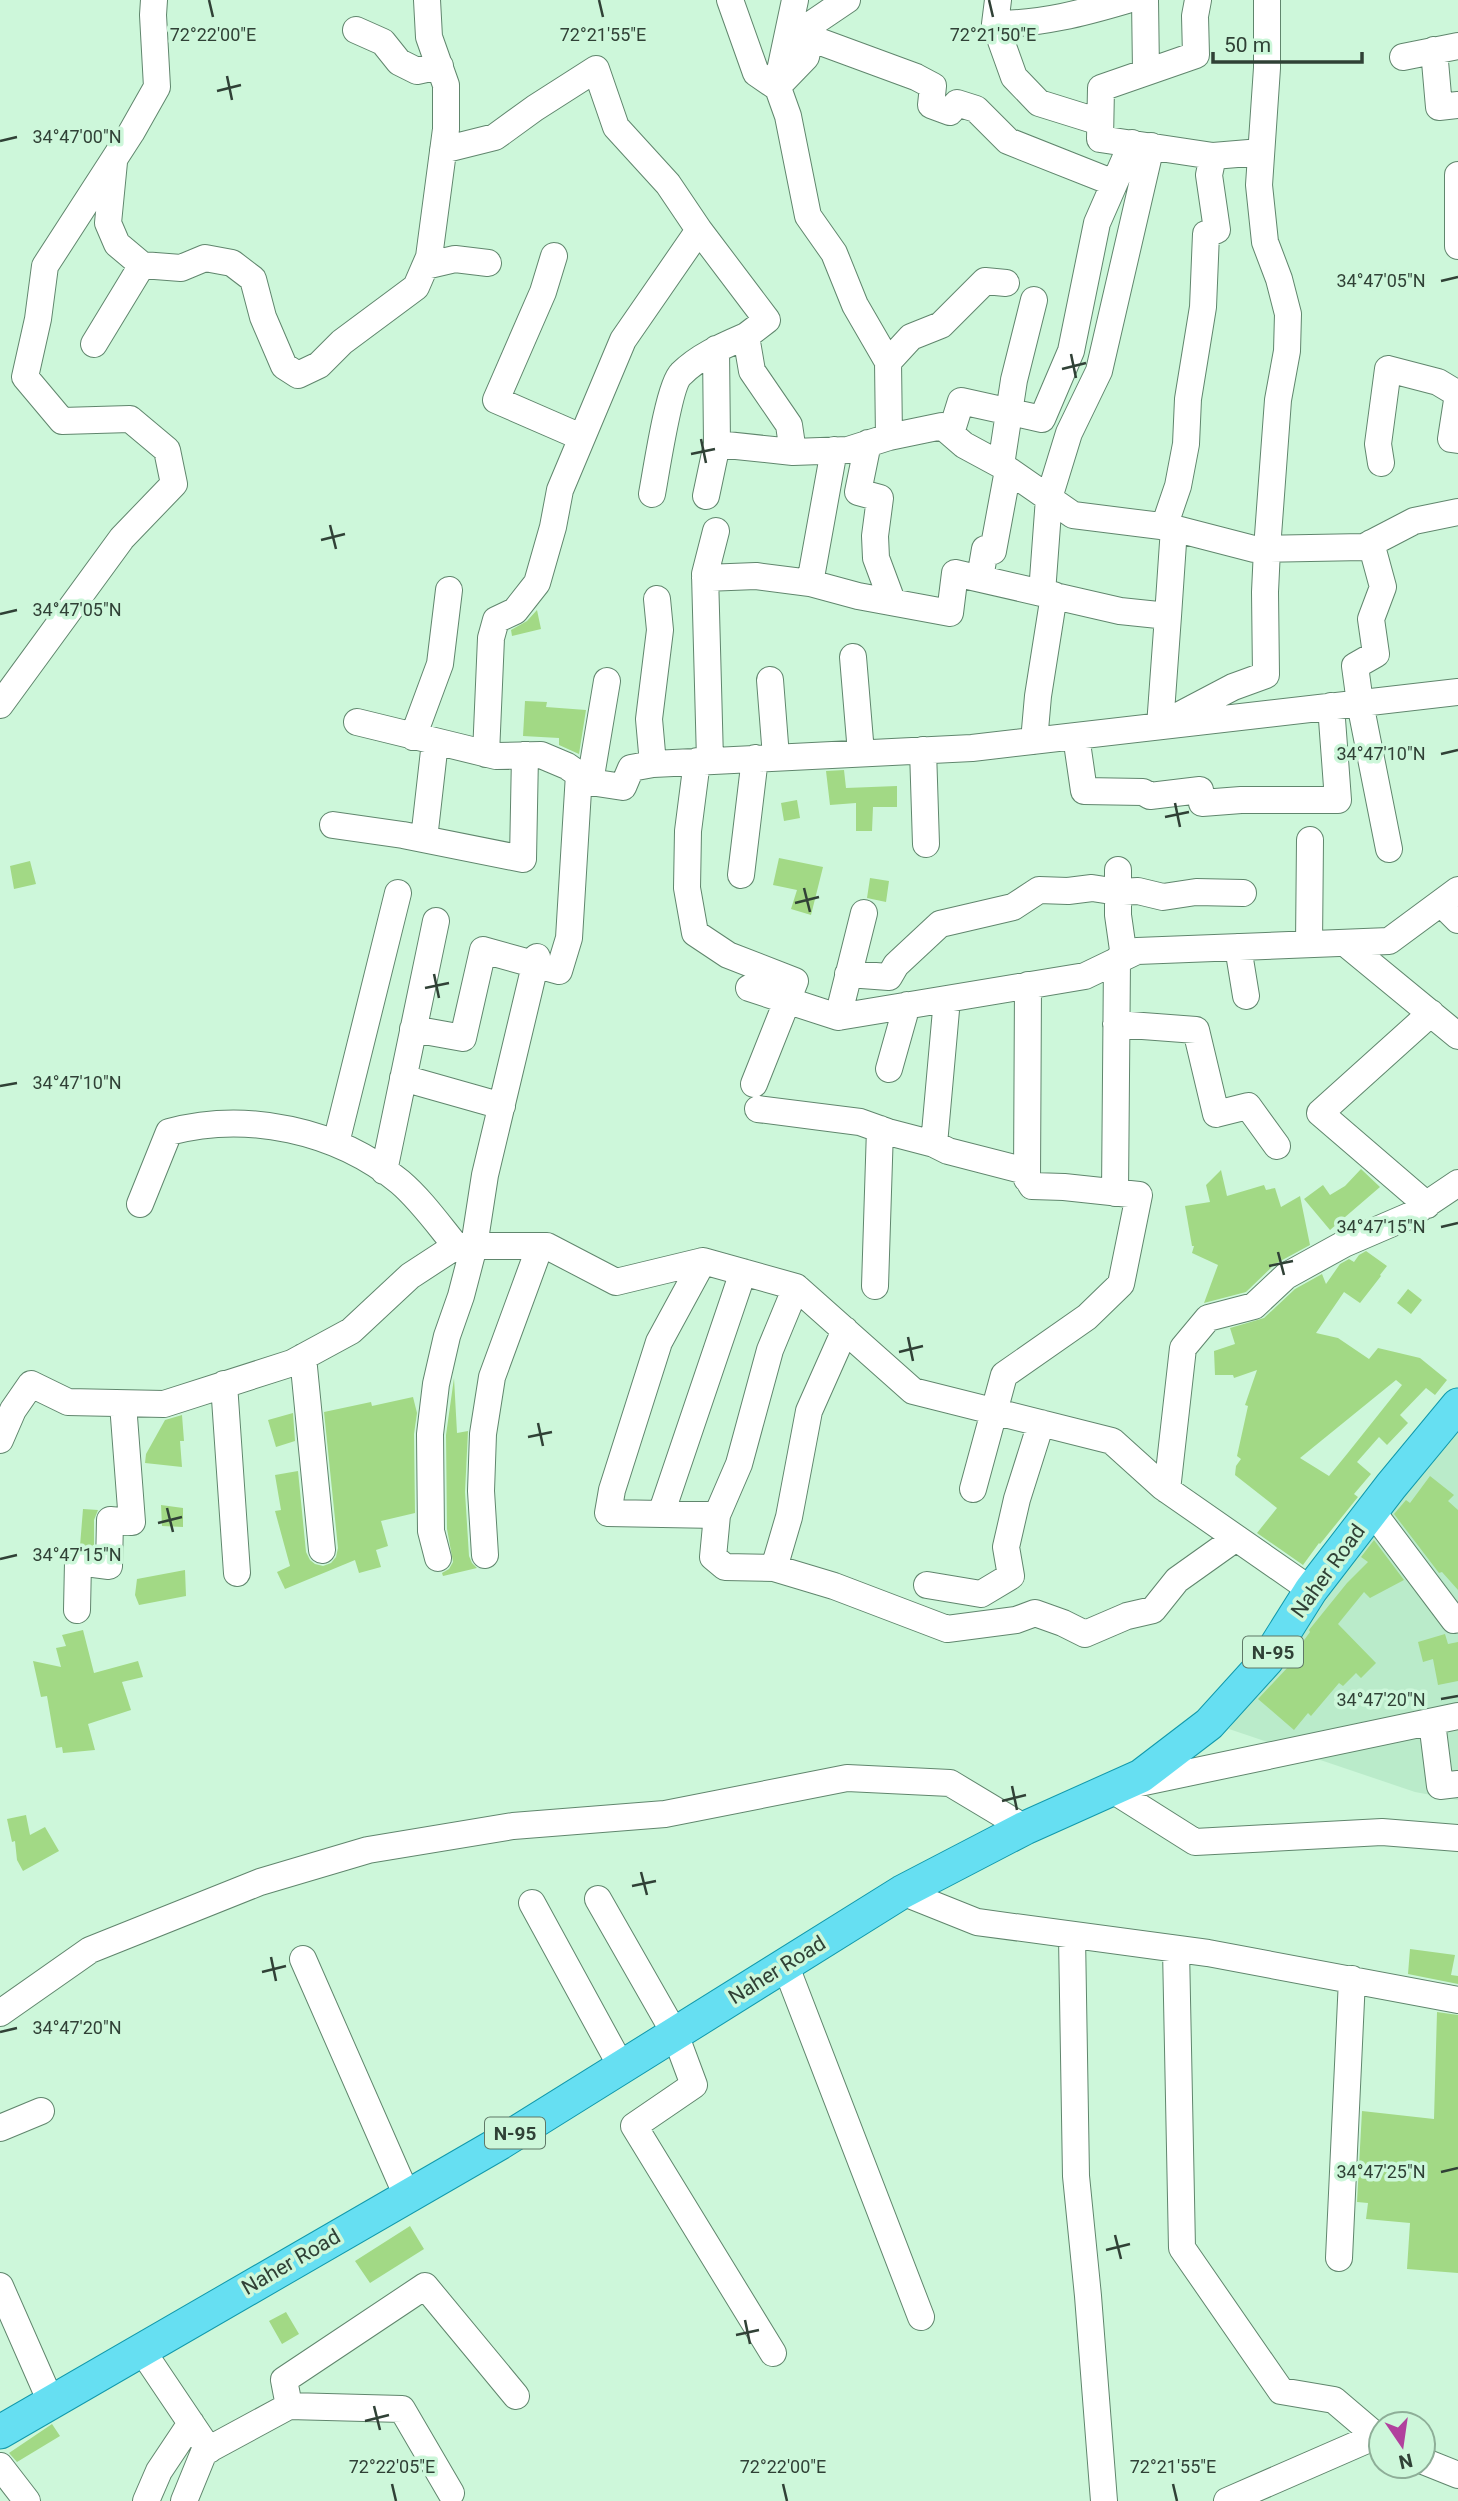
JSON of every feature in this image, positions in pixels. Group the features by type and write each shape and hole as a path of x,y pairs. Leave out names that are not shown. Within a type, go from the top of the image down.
{"main road":[{"name":"Naher Road","path":"0,2432 500,2143 902,1892 1025,1828 1141,1776 1209,1724 1267,1660 1311,1590 1458,1405"}],"street":[{"path":"0,705 122,538 174,484 167,450 130,419 62,421 24,377 38,319 45,266 157,88 154,0"},
{"path":"114,159 108,223 117,244 142,265 181,268 205,258 232,263 253,279 263,317 284,366 298,375 319,365 342,342 416,287 429,257 446,129 446,85 429,37 427,0"},
{"path":"730,0 756,74 776,87 788,116 808,216 834,253 855,305 888,362"},
{"path":"776,87 796,0"},
{"path":"776,87 806,57 813,23 846,0"},
{"path":"996,12 1024,24 1080,14 1127,0"},
{"path":"1144,0 1146,71"},
{"path":"1198,0 1195,16 1196,55 1101,88 1100,139 1213,156 1261,152"},
{"path":"1160,726 1233,687 1266,675 1267,549 1278,400 1287,351 1288,314 1265,242 1259,185 1267,68 1267,0"},
{"path":"996,12 1014,77 1040,103 1100,122"},
{"path":"356,30 383,42 399,62 417,71 440,66"},
{"path":"810,38 916,77 933,86 931,105 950,112 957,103 976,109 1008,141 1114,183"},
{"path":"1403,57 1446,48 1439,107 1458,105"},
{"path":"443,150 495,137 596,69 616,127 668,184 767,320 746,336 716,349 678,375 665,424 652,494"},
{"path":"951,433 961,401 1042,419 1071,351 1097,223 1114,183 1141,145"},
{"path":"1034,741 1048,594 1049,498 1069,433 1099,371 1141,145"},
{"path":"1160,726 1168,616 1169,527 1186,444 1188,399 1203,307 1206,234 1217,230 1209,175 1213,156"},
{"path":"1458,175 1458,246"},
{"path":"486,754 491,638 496,620 514,611 537,583 560,490 623,340 699,230"},
{"path":"554,256 543,292 496,400 581,437"},
{"path":"425,266 455,259 488,263"},
{"path":"94,344 142,265"},
{"path":"892,601 876,558 874,536 880,498 858,492 879,440 888,362 911,337 941,325 985,281 1006,283"},
{"path":"980,578 985,549 993,551 1014,380 1034,300"},
{"path":"746,336 752,370 789,425 793,452"},
{"path":"706,496 716,444 716,349"},
{"path":"1381,463 1378,436 1388,369 1438,382 1458,394 1451,439 1458,439"},
{"path":"716,444 793,452 848,450 942,426 964,445 1073,514 1169,527 1254,549 1364,547 1414,521 1458,512"},
{"path":"810,583 834,450"},
{"path":"716,531 705,579 703,761 688,831 687,888 695,933 728,956 795,981 756,1096 860,1122 934,1143 948,1151 1021,1170 1032,1186 1139,1195 1121,1284 1087,1317 1004,1375 973,1489"},
{"path":"1371,543 1383,587 1371,619 1376,654 1355,666 1389,849"},
{"path":"705,579 756,576 810,583 950,613 955,573 1120,611 1168,616"},
{"path":"424,839 424,739 440,664 449,590"},
{"path":"653,764 649,719 660,630 657,599"},
{"path":"853,657 861,753"},
{"path":"741,875 765,758 771,680"},
{"path":"413,1030 463,1038 482,950 536,960 559,971 569,938 585,778 607,681"},
{"path":"357,722 486,754 541,755 567,766 585,778 623,787 631,768 653,764 972,748 1458,692"},
{"path":"1076,736 1084,791 1143,792 1150,796 1200,790 1202,803 1241,800 1338,800 1331,706"},
{"path":"923,750 926,844"},
{"path":"333,825 424,839 523,859 525,755"},
{"path":"1309,944 1311,840"},
{"path":"848,974 889,978 896,965 940,924 1013,907 1038,890 1068,891 1118,881 1138,891 1163,897 1196,892 1243,893"},
{"path":"1115,1193 1116,1024 1121,958 1118,881"},
{"path":"335,1143 398,893"},
{"path":"749,988 838,1017 1085,975 1137,951 1389,941 1452,904"},
{"path":"838,1017 864,913"},
{"path":"384,1171 436,922"},
{"path":"1345,943 1458,1036"},
{"path":"1238,947 1246,996"},
{"path":"438,1558 431,1531 430,1434 436,1384 447,1336 461,1296 465,1246 485,1175 536,960"},
{"path":"1027,1178 1028,985"},
{"path":"934,1143 947,999"},
{"path":"889,1069 906,1006"},
{"path":"1427,1205 1320,1113 1431,1013"},
{"path":"1116,1024 1196,1030 1216,1114 1248,1106 1277,1146"},
{"path":"403,1079 502,1106"},
{"path":"140,1204 169,1132 188,1127 229,1123 281,1128 335,1143 368,1160 400,1183 465,1246"},
{"path":"875,1286 880,1129"},
{"path":"1167,1490 1183,1348 1208,1318 1254,1306 1286,1276 1344,1244 1427,1205 1458,1183"},
{"path":"0,1440 13,1410 31,1384 68,1402 164,1404 292,1363 351,1331 410,1276 465,1246 547,1246 616,1282 703,1261 796,1287 913,1391 1112,1441 1167,1490 1311,1590"},
{"path":"485,1555 481,1492 483,1434 492,1377 540,1246"},
{"path":"703,1261 659,1342 612,1490 608,1513 717,1515"},
{"path":"661,1514 743,1272"},
{"path":"796,1287 769,1350 739,1464 717,1515 713,1557 725,1567 774,1568 834,1586 947,1629 1016,1620 1035,1614 1085,1634 1127,1616 1153,1610 1177,1580 1236,1538"},
{"path":"774,1568 789,1517 809,1411 845,1330"},
{"path":"303,1357 322,1550"},
{"path":"224,1384 237,1573"},
{"path":"77,1610 78,1562 108,1566 110,1520 132,1522 123,1404"},
{"path":"927,1585 981,1594 1011,1576 1006,1547 1017,1499 1041,1423"},
{"path":"1372,1511 1454,1620 1458,1619"},
{"path":"1111,1789 1445,1719 1440,1786 1458,1784"},
{"path":"0,2013 90,1950 260,1882 368,1850 513,1826 666,1814 847,1778 950,1783 1025,1828"},
{"path":"1111,1789 1195,1842 1382,1832 1458,1838"},
{"path":"902,1892 977,1922 1176,1949 1458,2000"},
{"path":"598,1899 675,2034 694,2085 634,2126 773,2353"},
{"path":"532,1903 621,2066"},
{"path":"1072,1936 1076,2176 1104,2501"},
{"path":"1176,1949 1182,2248 1282,2391 1334,2400 1367,2428"},
{"path":"303,1959 407,2196"},
{"path":"785,1964 921,2317"},
{"path":"1339,2258 1352,1979"},
{"path":"0,2128 41,2112"},
{"path":"0,2286 51,2402"},
{"path":"289,2406 284,2380 425,2286 516,2396"},
{"path":"141,2349 209,2449"},
{"path":"184,2501 204,2452 289,2406 402,2409 451,2493"},
{"path":"146,2501 159,2471 191,2423"},
{"path":"1227,2501 1367,2443"},
{"path":"0,2466 27,2501"},
{"path":"1437,2467 1458,2475"}],"shaded area":[{"path":"1458,1430 1458,1800 1415,1792 1229,1729 1407,1488"}],"building":[{"path":"537,610 541,629 512,636 511,630 527,621"},
{"path":"525,701 547,702 546,707 586,710 579,754 559,745 559,738 523,736"},
{"path":"844,770 846,788 897,786 897,807 873,807 872,831 856,831 856,803 830,805 826,771"},
{"path":"797,800 800,818 784,821 781,803"},
{"path":"779,858 823,867 811,915 791,909 797,890 773,885"},
{"path":"30,861 36,884 14,889 10,866"},
{"path":"870,878 889,881 886,902 867,898"},
{"path":"1361,1169 1380,1187 1330,1230 1304,1199 1323,1185 1330,1195 1345,1186"},
{"path":"1221,1170 1227,1196 1264,1185 1266,1190 1275,1188 1281,1207 1300,1196 1310,1245 1275,1264 1246,1292 1204,1303 1218,1265 1192,1253 1194,1246 1185,1206 1210,1202 1206,1185"},
{"path":"1366,1251 1387,1266 1360,1303 1344,1292 1316,1333 1338,1338 1369,1359 1378,1348 1420,1358 1447,1380 1435,1395 1426,1388 1400,1415 1408,1423 1387,1445 1379,1437 1357,1462 1371,1474 1354,1494 1358,1497 1303,1565 1257,1533 1277,1508 1235,1475 1236,1466 1241,1459 1237,1456 1248,1406 1245,1405 1257,1370 1234,1378 1233,1375 1215,1375 1214,1351 1235,1344 1230,1328 1264,1318 1295,1289 1322,1274 1326,1284 1340,1264 1349,1259 1354,1262","holes":["1396,1380 1402,1385 1329,1476 1300,1458"]},
{"path":"1408,1289 1422,1300 1411,1314 1397,1303"},
{"path":"454,1378 457,1433 468,1431 465,1492 469,1556 477,1568 443,1576 442,1573 449,1569 453,1562 447,1529 446,1435"},
{"path":"413,1397 417,1413 414,1434 415,1513 381,1521 388,1546 376,1550 381,1567 359,1573 355,1560 285,1589 277,1572 290,1566 275,1511 281,1510 275,1475 298,1471 306,1552 315,1564 323,1566 331,1563 338,1548 324,1412"},
{"path":"293,1413 295,1441 276,1447 268,1420"},
{"path":"182,1415 182,1467 145,1463 146,1454 165,1420"},
{"path":"1430,1476 1454,1495 1448,1501 1458,1510 1458,1590 1442,1572 1439,1573 1394,1514 1406,1500 1410,1503"},
{"path":"161,1505 183,1508 183,1527 162,1526"},
{"path":"83,1509 98,1510 94,1520 94,1548 80,1546"},
{"path":"1374,1540 1404,1580 1370,1598 1364,1592 1338,1624 1376,1663 1361,1678 1356,1673 1343,1686 1339,1683 1311,1716 1308,1713 1294,1730 1258,1699 1288,1667 1309,1630 1368,1562 1361,1557"},
{"path":"185,1570 186,1596 139,1605 135,1595 137,1579"},
{"path":"83,1630 94,1673 138,1661 143,1677 122,1682 131,1710 88,1724 95,1750 63,1753 62,1747 56,1748 47,1696 41,1697 33,1661 61,1667 56,1648 66,1646 62,1635"},
{"path":"1445,1634 1448,1644 1458,1642 1458,1681 1438,1685 1433,1659 1423,1662 1418,1642"},
{"path":"26,1815 30,1835 45,1827 59,1851 23,1871 17,1860 15,1841 12,1842 7,1819"},
{"path":"1410,1949 1455,1955 1451,1975 1458,1976 1458,1984 1408,1974"},
{"path":"1437,2012 1458,2015 1458,2273 1407,2269 1410,2223 1366,2219 1368,2203 1357,2202 1362,2111 1434,2119"},
{"path":"410,2226 424,2249 370,2283 355,2261"},
{"path":"286,2312 299,2334 282,2344 269,2321"},
{"path":"52,2424 60,2436 17,2462 9,2453"}]}
